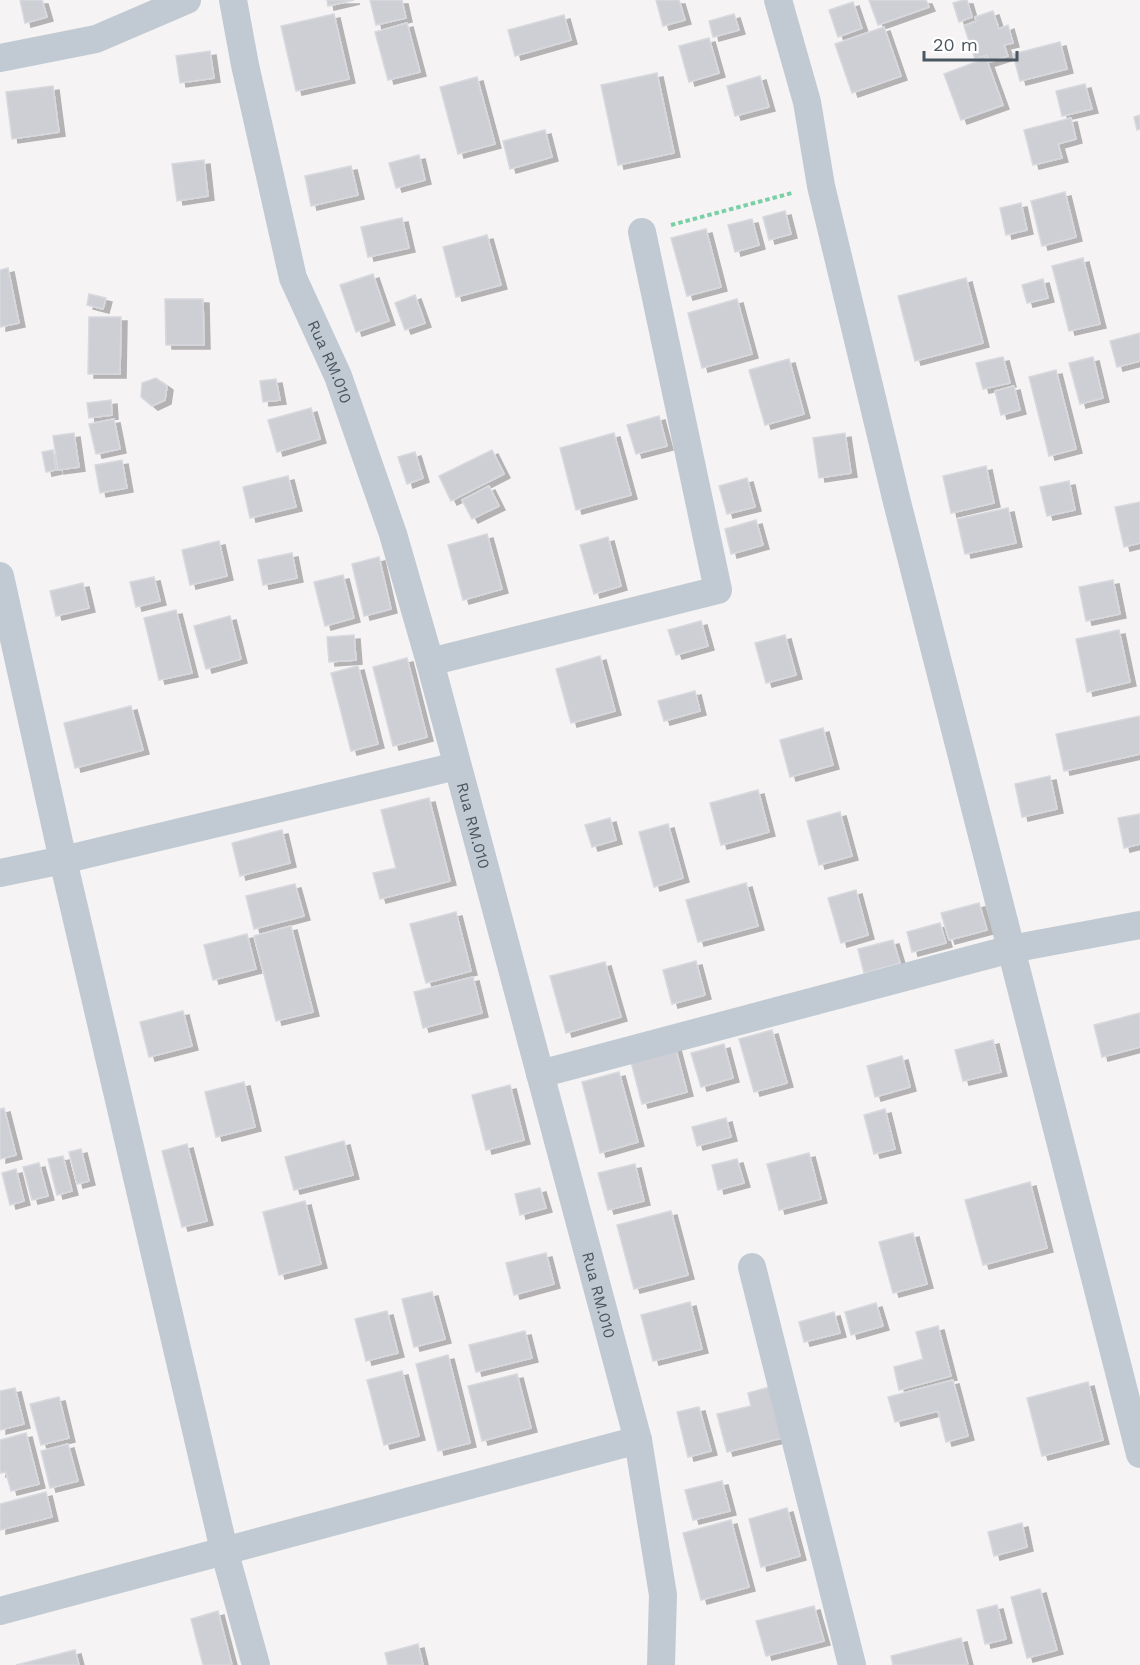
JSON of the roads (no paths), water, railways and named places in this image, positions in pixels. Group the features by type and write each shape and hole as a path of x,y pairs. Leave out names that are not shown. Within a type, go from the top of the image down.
{"street":[{"path":"0,58 96,39 187,0"},
{"name":"Rua RM.010","path":"233,0 244,65 292,278 338,375 393,534 638,1440 663,1595 662,1665"},
{"path":"778,0 807,102 822,186 897,502 1140,1454"},
{"path":"429,662 718,590 642,232"},
{"path":"0,576 63,860 224,1550 256,1665"},
{"path":"0,873 457,766"},
{"path":"540,1074 1011,949 1140,926"},
{"path":"752,1267 852,1665"},
{"path":"0,1611 638,1440"}]}
